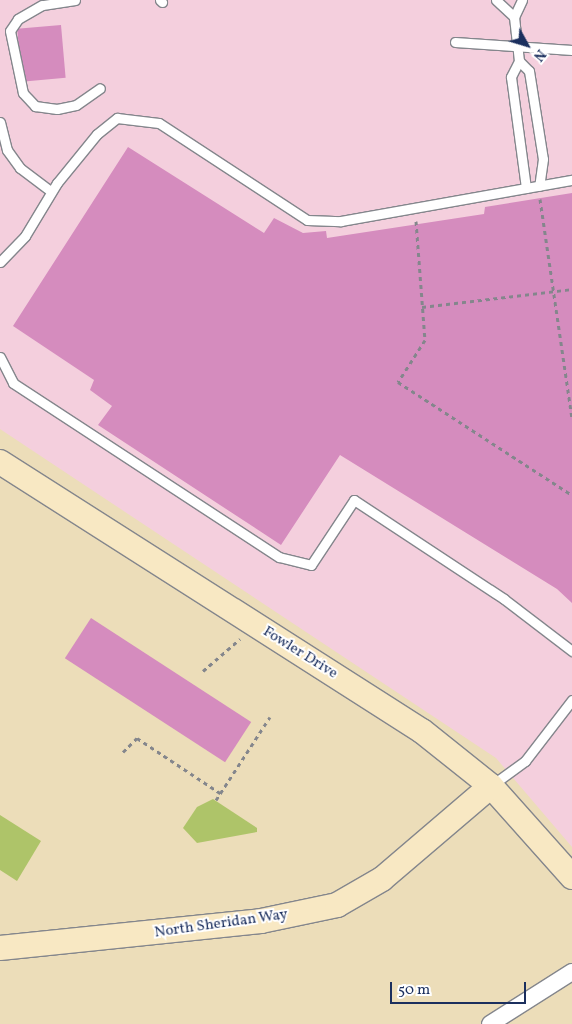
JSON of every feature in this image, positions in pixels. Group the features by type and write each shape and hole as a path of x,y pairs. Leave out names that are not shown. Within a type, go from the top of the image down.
{"street":[{"name":"Fowler Drive","path":"0,462 422,731 491,786 572,877"},
{"name":"North Sheridan Way","path":"0,948 261,921 337,905 382,879 491,786"},
{"path":"490,1024 572,972"}],"lane":[{"path":"75,0 42,5 18,19 10,31 23,93 35,106 57,109 76,106 100,88"},
{"path":"496,0 514,17"},
{"path":"522,0 514,17 516,48 519,61 529,71 531,81 543,159 539,186"},
{"path":"455,42 516,48 572,50"},
{"path":"519,61 511,77 526,188"},
{"path":"0,262 25,236 51,191 97,134 117,118 158,123 307,220 341,221 572,180"},
{"path":"0,122 7,150 20,168 51,191"},
{"path":"0,357 13,383 279,557 311,565 354,500 504,599 572,651"},
{"path":"491,786 525,761 572,700"}],"path":[{"path":"539,186 552,292 572,418"},
{"path":"412,207 425,340 398,382 572,495"},
{"path":"422,307 572,289"},
{"path":"204,671 232,649 253,623"},
{"path":"216,800 270,717"},
{"path":"123,752 137,738 220,793"}],"shaded area":[{"path":"0,0 572,0 572,847 496,758 0,429"}],"green space":[{"path":"213,799 257,828 257,832 197,843 183,828 197,807"},
{"path":"0,815 41,841 17,881 0,870"}],"building":[{"path":"61,25 66,78 22,82 17,29"},
{"path":"128,147 264,233 274,218 303,233 326,231 327,238 484,214 485,207 572,193 572,603 557,589 340,455 281,545 98,425 112,406 90,390 94,380 13,326"},
{"path":"91,618 251,722 225,762 65,658"}]}
